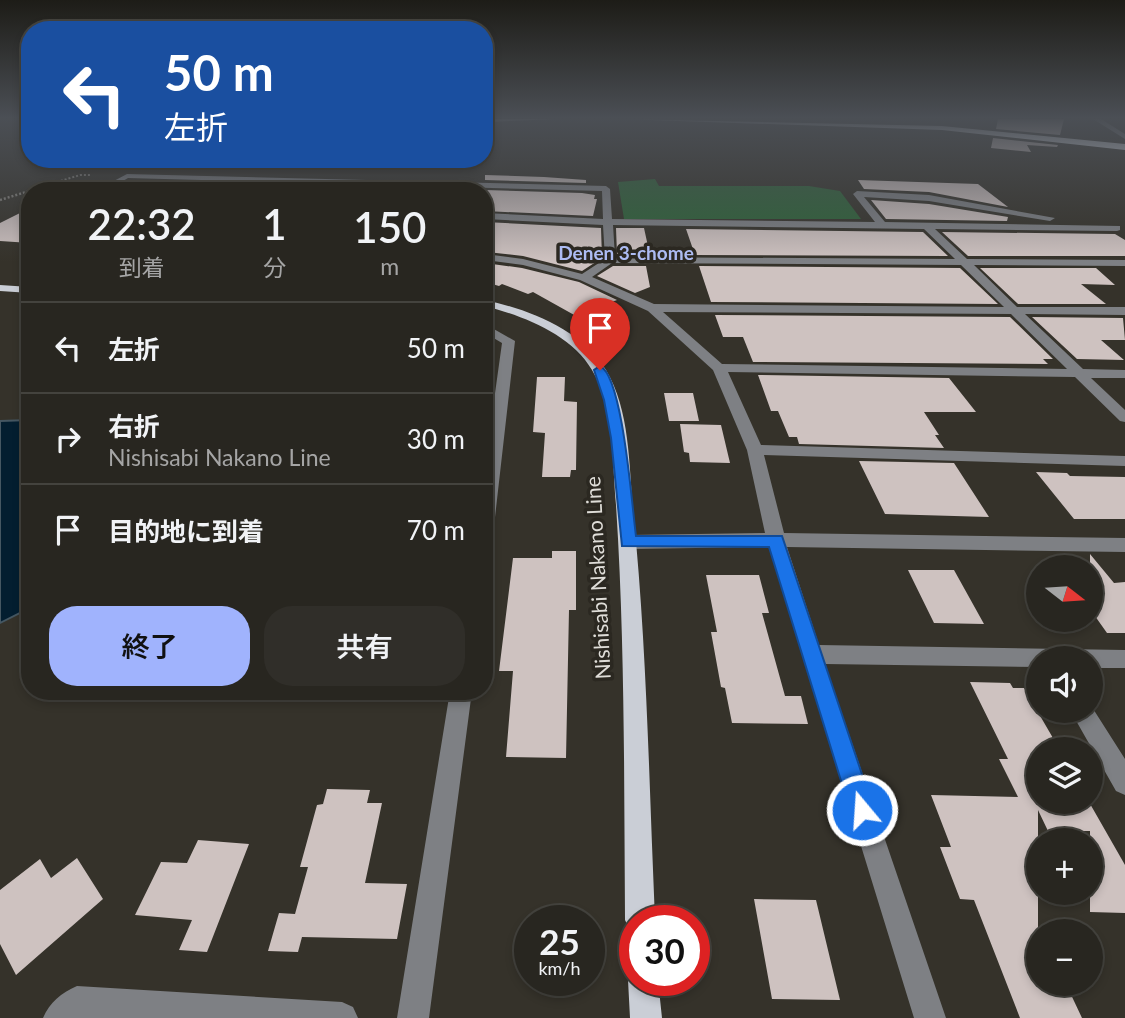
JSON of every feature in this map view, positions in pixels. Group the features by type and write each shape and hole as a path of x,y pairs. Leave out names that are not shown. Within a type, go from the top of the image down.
{"main road":[{"path":"0,288 21,289"},
{"name":"Nishisabi Nakano Line","path":"493,305 526,314 581,348 600,370 611,400 618,438 628,542 640,905"},
{"path":"644,996 646,1018"}],"street":[{"path":"116,182 127,176 407,182"},
{"path":"493,185 606,189 610,260"},
{"path":"882,225 857,194 929,198 1121,229"},
{"path":"493,216 608,222 1121,229"},
{"path":"927,226 1125,418"},
{"path":"493,258 523,262 584,278 652,308 719,368 755,450 776,541 930,1018"},
{"path":"584,278 610,260 1125,263"},
{"path":"652,308 1125,311"},
{"path":"493,332 509,341 493,464"},
{"path":"719,368 1125,374"},
{"path":"755,450 1125,461"},
{"path":"628,542 1125,545"},
{"path":"811,654 1026,657"},
{"path":"1103,658 1125,659"},
{"path":"413,1018 460,700"},
{"path":"1088,723 1125,782"},
{"path":"68,1013 342,1018"}],"path":[{"path":"58,182 80,175 127,176"},
{"path":"0,200 21,193"}],"green space":[{"path":"655,179 659,186 809,186 840,191 861,219 624,219 618,182"}],"water":[{"path":"21,420 21,612 0,623 0,421"}],"building":[{"path":"485,175 586,180 586,183 485,180"},
{"path":"858,180 978,184 1008,207 929,192 864,189"},
{"path":"493,190 595,195 594,199 597,199 593,216 493,211"},
{"path":"871,200 929,204 1008,217 1007,221 886,219"},
{"path":"21,212 21,242 0,241 0,223"},
{"path":"493,222 601,228 602,258 582,271 523,256 493,253"},
{"path":"616,228 644,228 649,251 643,251 644,255 617,254"},
{"path":"686,229 923,232 948,256 695,255"},
{"path":"942,232 1115,234 1125,240 1125,256 968,256"},
{"path":"493,264 579,282 617,300 576,316 533,292 528,294 502,284 493,284"},
{"path":"613,266 646,266 650,287 635,293 597,276"},
{"path":"699,266 960,268 998,304 711,302"},
{"path":"980,268 1096,268 1115,285 1081,284 1106,304 1018,304"},
{"path":"715,315 1010,317 1053,359 1043,359 1048,364 753,362 743,337 723,337"},
{"path":"1032,317 1123,318 1125,340 1101,340 1124,360 1077,359"},
{"path":"758,375 949,378 976,412 924,412 944,448 799,444 797,437 789,437 778,411 771,411"},
{"path":"537,377 565,377 564,401 577,402 576,470 571,470 570,477 542,477 545,433 533,432"},
{"path":"664,393 693,393 699,421 669,421"},
{"path":"680,424 721,425 730,463 690,462 689,453 684,452"},
{"path":"859,461 954,463 989,517 885,514"},
{"path":"1036,472 1125,477 1125,519 1074,519"},
{"path":"552,551 576,551 576,610 569,610 566,758 506,757 513,671 499,671 513,558 552,558"},
{"path":"908,570 954,570 984,624 934,623"},
{"path":"1103,570 1114,583 1125,582 1125,633 1107,633 1103,627"},
{"path":"706,575 759,575 769,613 762,613 785,696 801,696 808,724 732,723 725,688 721,687 711,632 717,632"},
{"path":"970,682 1010,683 1013,688 1024,688 1026,723 1044,723 1052,737 1026,737 1026,814 1038,814 1038,828 1026,828 1026,905 1038,905 1038,919 1026,919 1026,996 1072,996 1082,1018 1020,1018 974,900 960,899 940,847 951,847 931,795 1018,797 999,759 1008,759"},
{"path":"327,789 370,790 367,803 382,803 365,883 407,884 397,939 302,937 298,952 268,951 279,913 295,914 308,867 300,867 317,805 323,804"},
{"path":"1040,814 1096,814 1125,865 1125,913 1090,912 1090,905 1103,905 1103,828 1047,828"},
{"path":"198,840 249,844 207,952 179,950 192,920 135,915 161,862 187,863"},
{"path":"77,858 103,899 16,975 0,944 0,890 40,859 51,878"},
{"path":"754,899 816,900 840,1000 772,999"}],"district":[{"name":"Denen 3-chome","path":"626,252"}],"route":[{"path":"600,370 611,400 618,438 628,542 776,541 862,810"}]}
